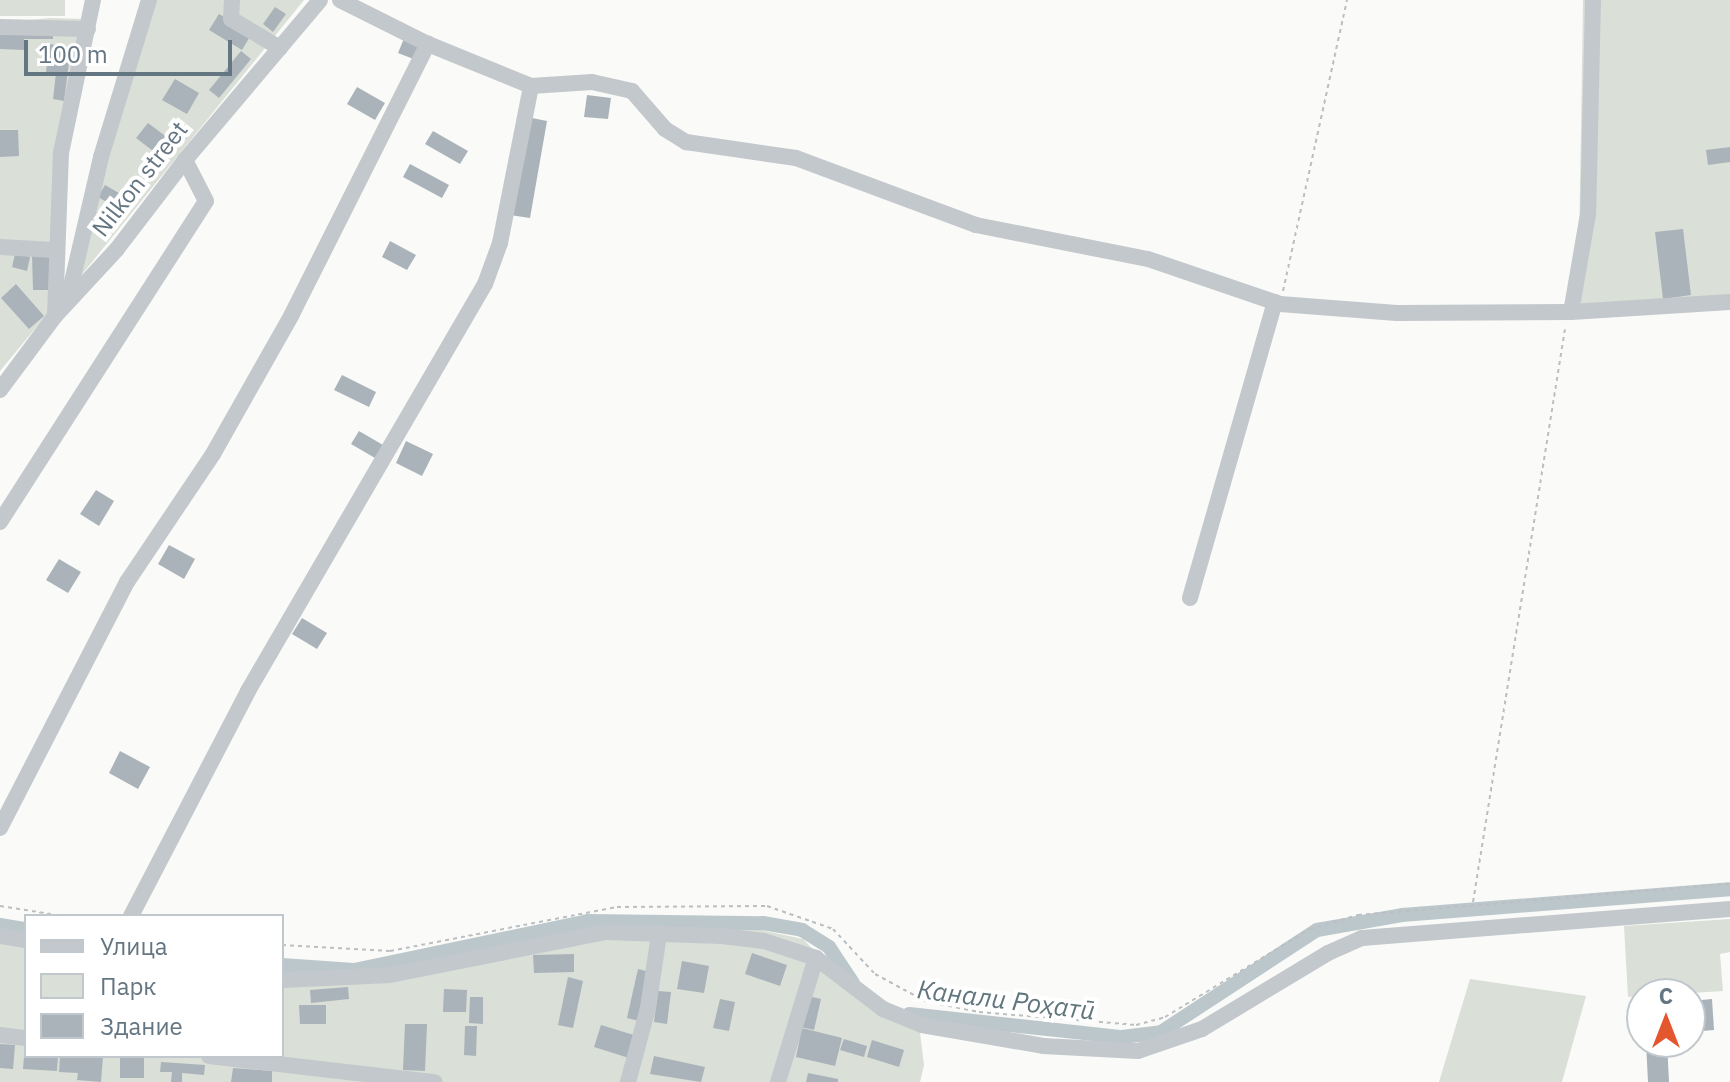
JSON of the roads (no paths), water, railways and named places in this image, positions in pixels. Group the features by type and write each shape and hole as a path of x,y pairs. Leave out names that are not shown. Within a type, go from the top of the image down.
{"street":[{"path":"55,316 54,250 61,153 93,0"},
{"path":"67,301 101,157 149,0"},
{"path":"232,0 231,19 280,48"},
{"name":"Nilkon street","path":"0,390 67,301 117,249 185,160 320,0"},
{"path":"340,0 428,44 531,86 576,82 623,87 686,142 796,158 976,225 1148,259 1278,303 1397,313 1569,312 1730,302"},
{"path":"1569,312 1588,214 1593,0"},
{"path":"0,27 88,29"},
{"path":"0,828 127,582 213,454 291,316 428,44"},
{"path":"132,914 248,691 485,284 500,243 531,86"},
{"path":"0,522 206,201 185,160"},
{"path":"0,247 54,250"},
{"path":"1190,598 1278,303"},
{"path":"284,980 352,980 577,935 659,934 744,938 816,958 883,1009 922,1025 1043,1046 1138,1051 1202,1029 1328,953 1362,938 1730,909"},
{"path":"628,1082 648,1008 659,934"},
{"path":"0,936 24,940"},
{"path":"778,1082 816,958"},
{"path":"0,1035 24,1038"},
{"path":"226,1058 435,1082"}],"waterway":[{"name":"Канали Роҳатӣ","path":"909,1014 1122,1037 1161,1032 1317,930 1402,915 1730,889"},
{"name":"Канали Роҳатӣ","path":"284,965 354,970 588,921 763,923 802,930 829,947 853,983"},
{"name":"Канали Роҳатӣ","path":"0,925 24,929"}]}
